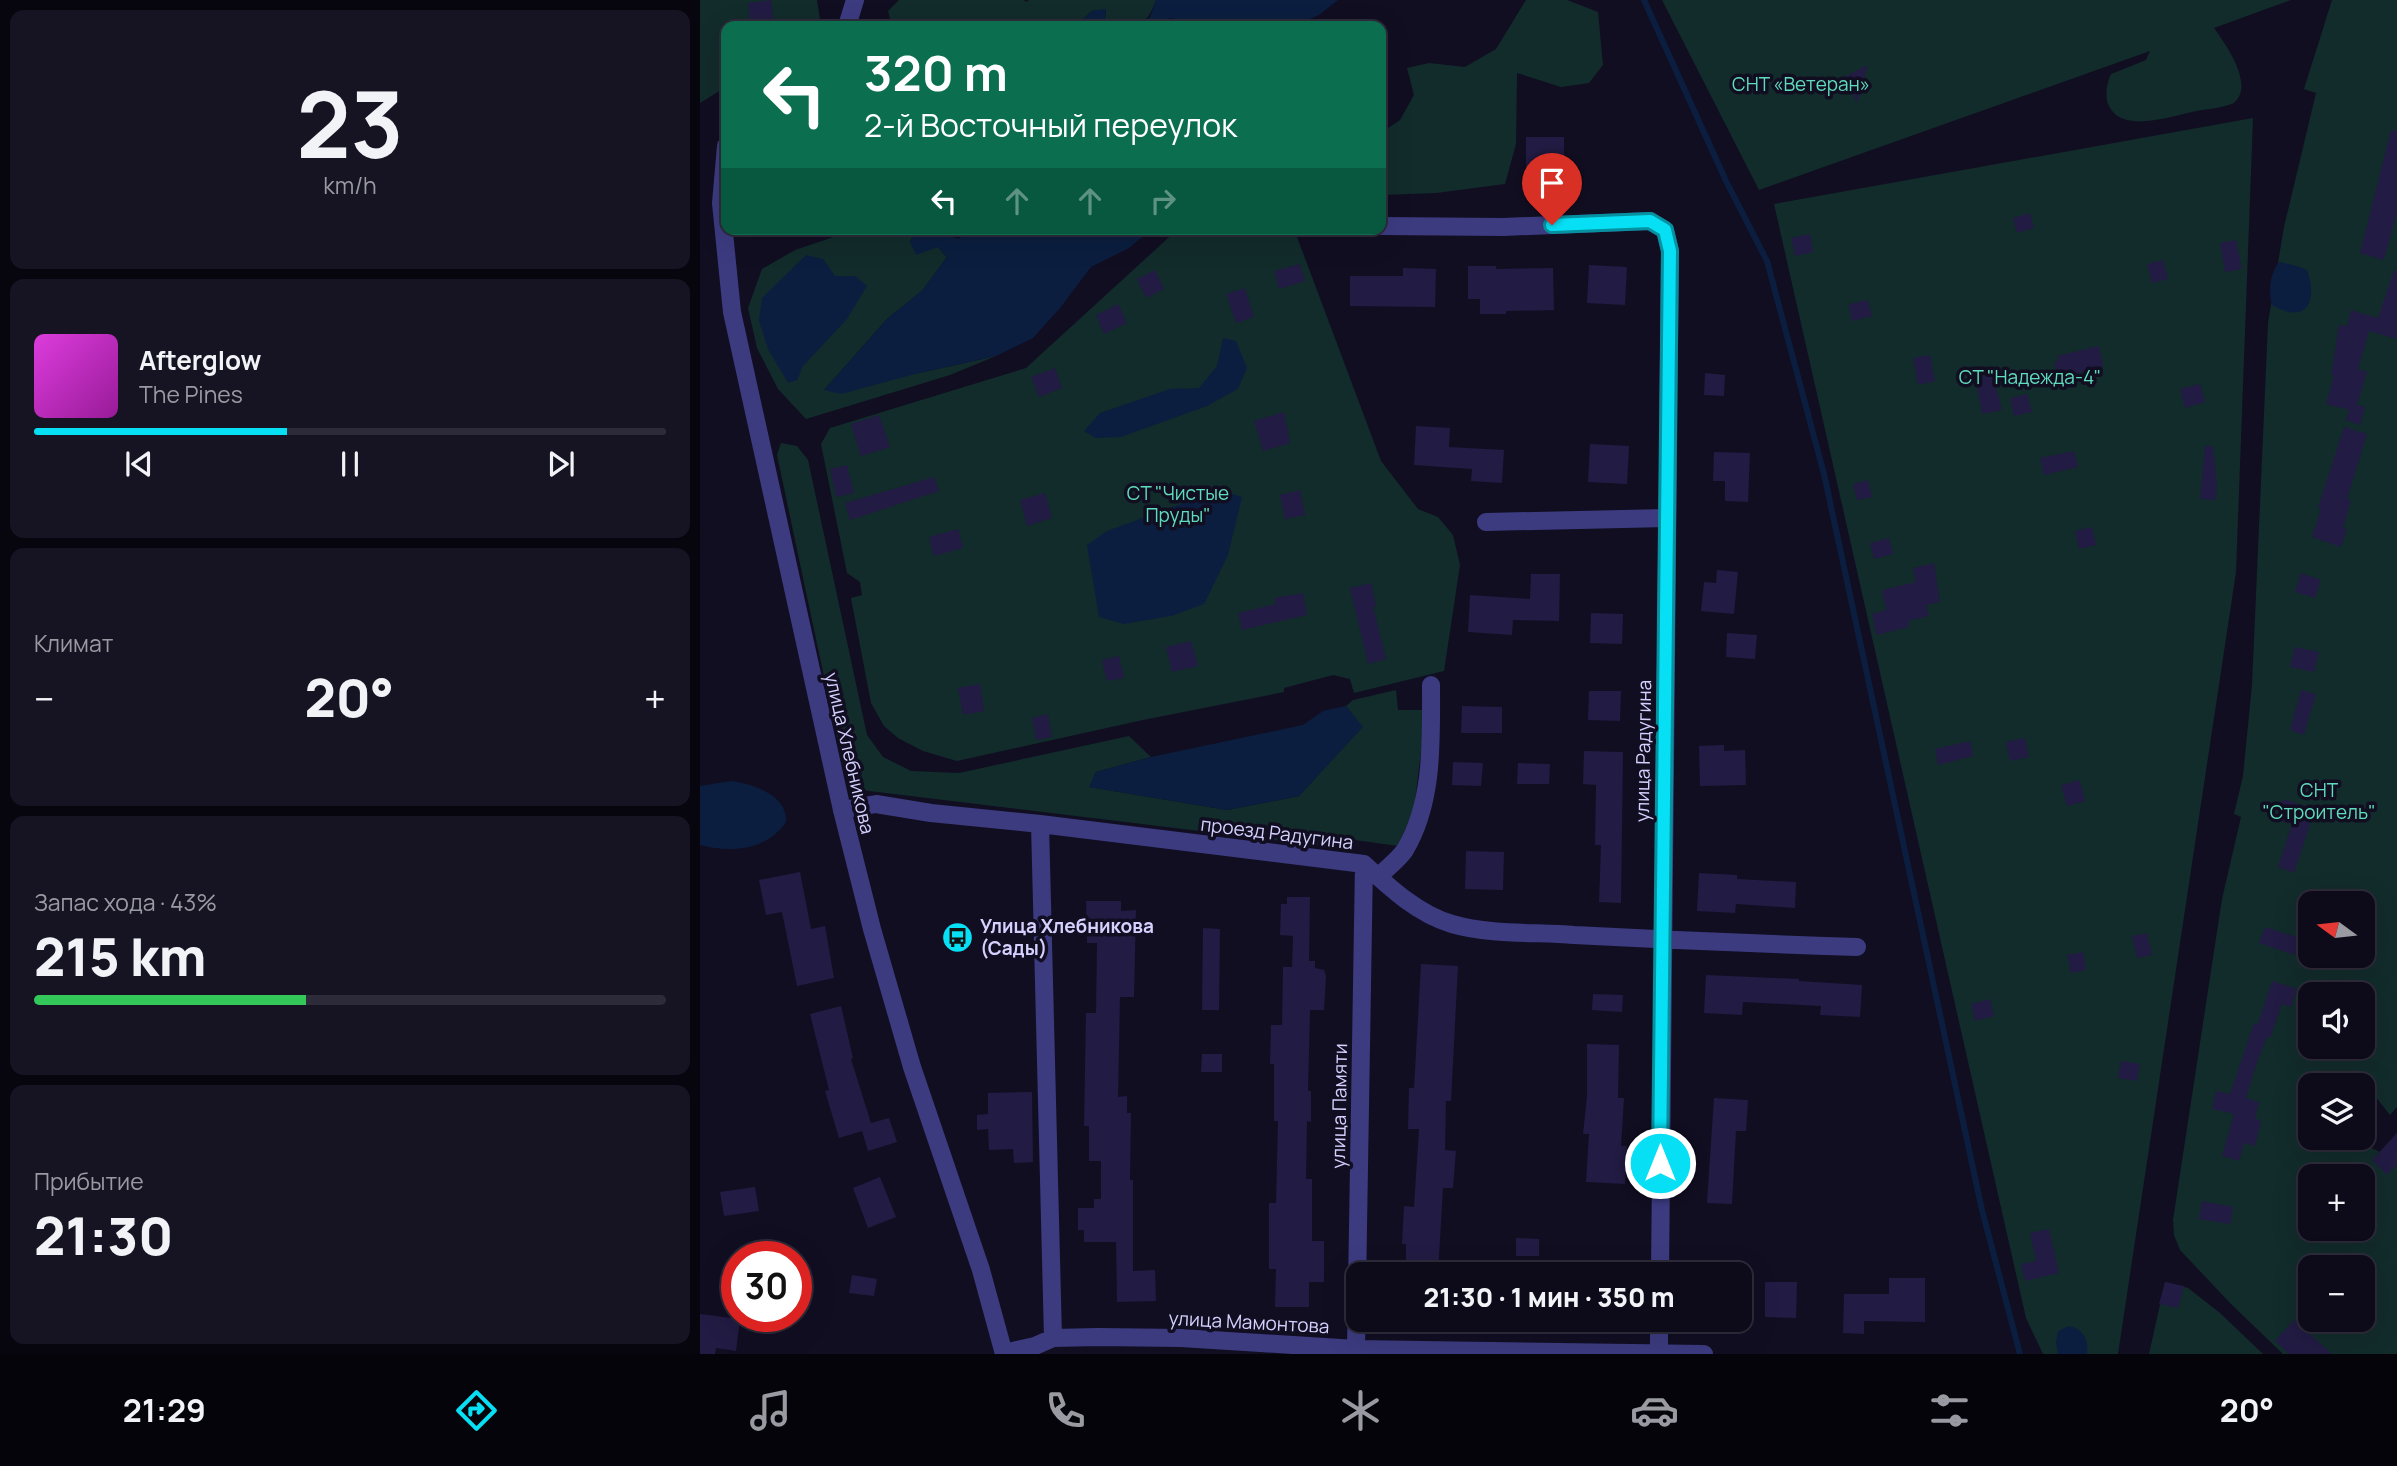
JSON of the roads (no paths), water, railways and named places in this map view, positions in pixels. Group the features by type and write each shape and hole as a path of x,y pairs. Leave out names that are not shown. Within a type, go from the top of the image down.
{"street":[{"path":"849,21 855,0"},
{"name":"улица Радугина","path":"1386,226 1503,227 1650,221 1665,230 1670,251 1661,940 1660,1262"},
{"name":"улица Хлебникова","path":"724,235 732,312 842,810 872,929 912,1067 981,1270 1004,1353"},
{"path":"1486,522 1667,518"},
{"path":"1378,877 1403,852 1414,832 1426,793 1431,754 1431,685"},
{"name":"проезд Радугина","path":"842,810 876,804 931,813 1364,864 1429,914 1453,924 1493,930 1661,940 1857,947"},
{"path":"1040,824 1053,1338"},
{"name":"улица Памяти","path":"1356,1349 1364,864"},
{"path":"1659,1353 1660,1332"},
{"name":"улица Мамонтова","path":"1004,1353 1035,1346 1053,1338 1181,1338 1356,1349 1704,1354"}],"water":[{"path":"1156,0 1338,0 1319,15 1305,21 1179,21 1170,18 1166,21 1145,21 1150,17"},
{"path":"1106,9 1105,21 1081,21 1092,11"},
{"path":"913,235 949,235 958,239 964,235 1145,235 1129,248 1091,267 1033,338 996,356 841,394 824,390 888,318 922,291 947,257 938,247 916,255 910,242"},
{"path":"806,255 823,259 835,276 855,276 867,286 847,319 803,366 797,380 788,383 768,349 759,321 762,298"},
{"path":"2280,262 2307,270 2310,300 2307,307 2301,311 2284,311 2272,305 2271,282 2274,270"},
{"path":"1223,338 1236,341 1247,368 1238,389 1207,406 1121,437 1096,438 1084,431 1100,413 1170,389 1199,388 1217,366"},
{"path":"1219,490 1242,497 1228,555 1204,604 1171,616 1124,624 1099,617 1087,545 1107,531"},
{"path":"1346,706 1363,727 1299,796 1227,810 1089,787 1096,772 1151,757 1303,725 1323,711"},
{"path":"731,781 768,792 781,805 786,822 768,839 747,847 724,849 700,845 700,786"},
{"path":"2069,1326 2084,1336 2087,1354 2058,1354 2058,1331"}],"waterway":[{"path":"1644,0 1726,181 1767,261 1824,474 1982,1210 2020,1354"}],"place":[{"name":"Улица Хлебникова (Сады)","path":"957,937"}],"park label":[{"name":"СНТ «Ветеран»","path":"1801,84"},
{"name":"СТ \"Надежда-4\"","path":"2030,377"},
{"name":"СТ \"Чистые Пруды\"","path":"1178,504"},
{"name":"СНТ \"Строитель\"","path":"2319,801"}]}
